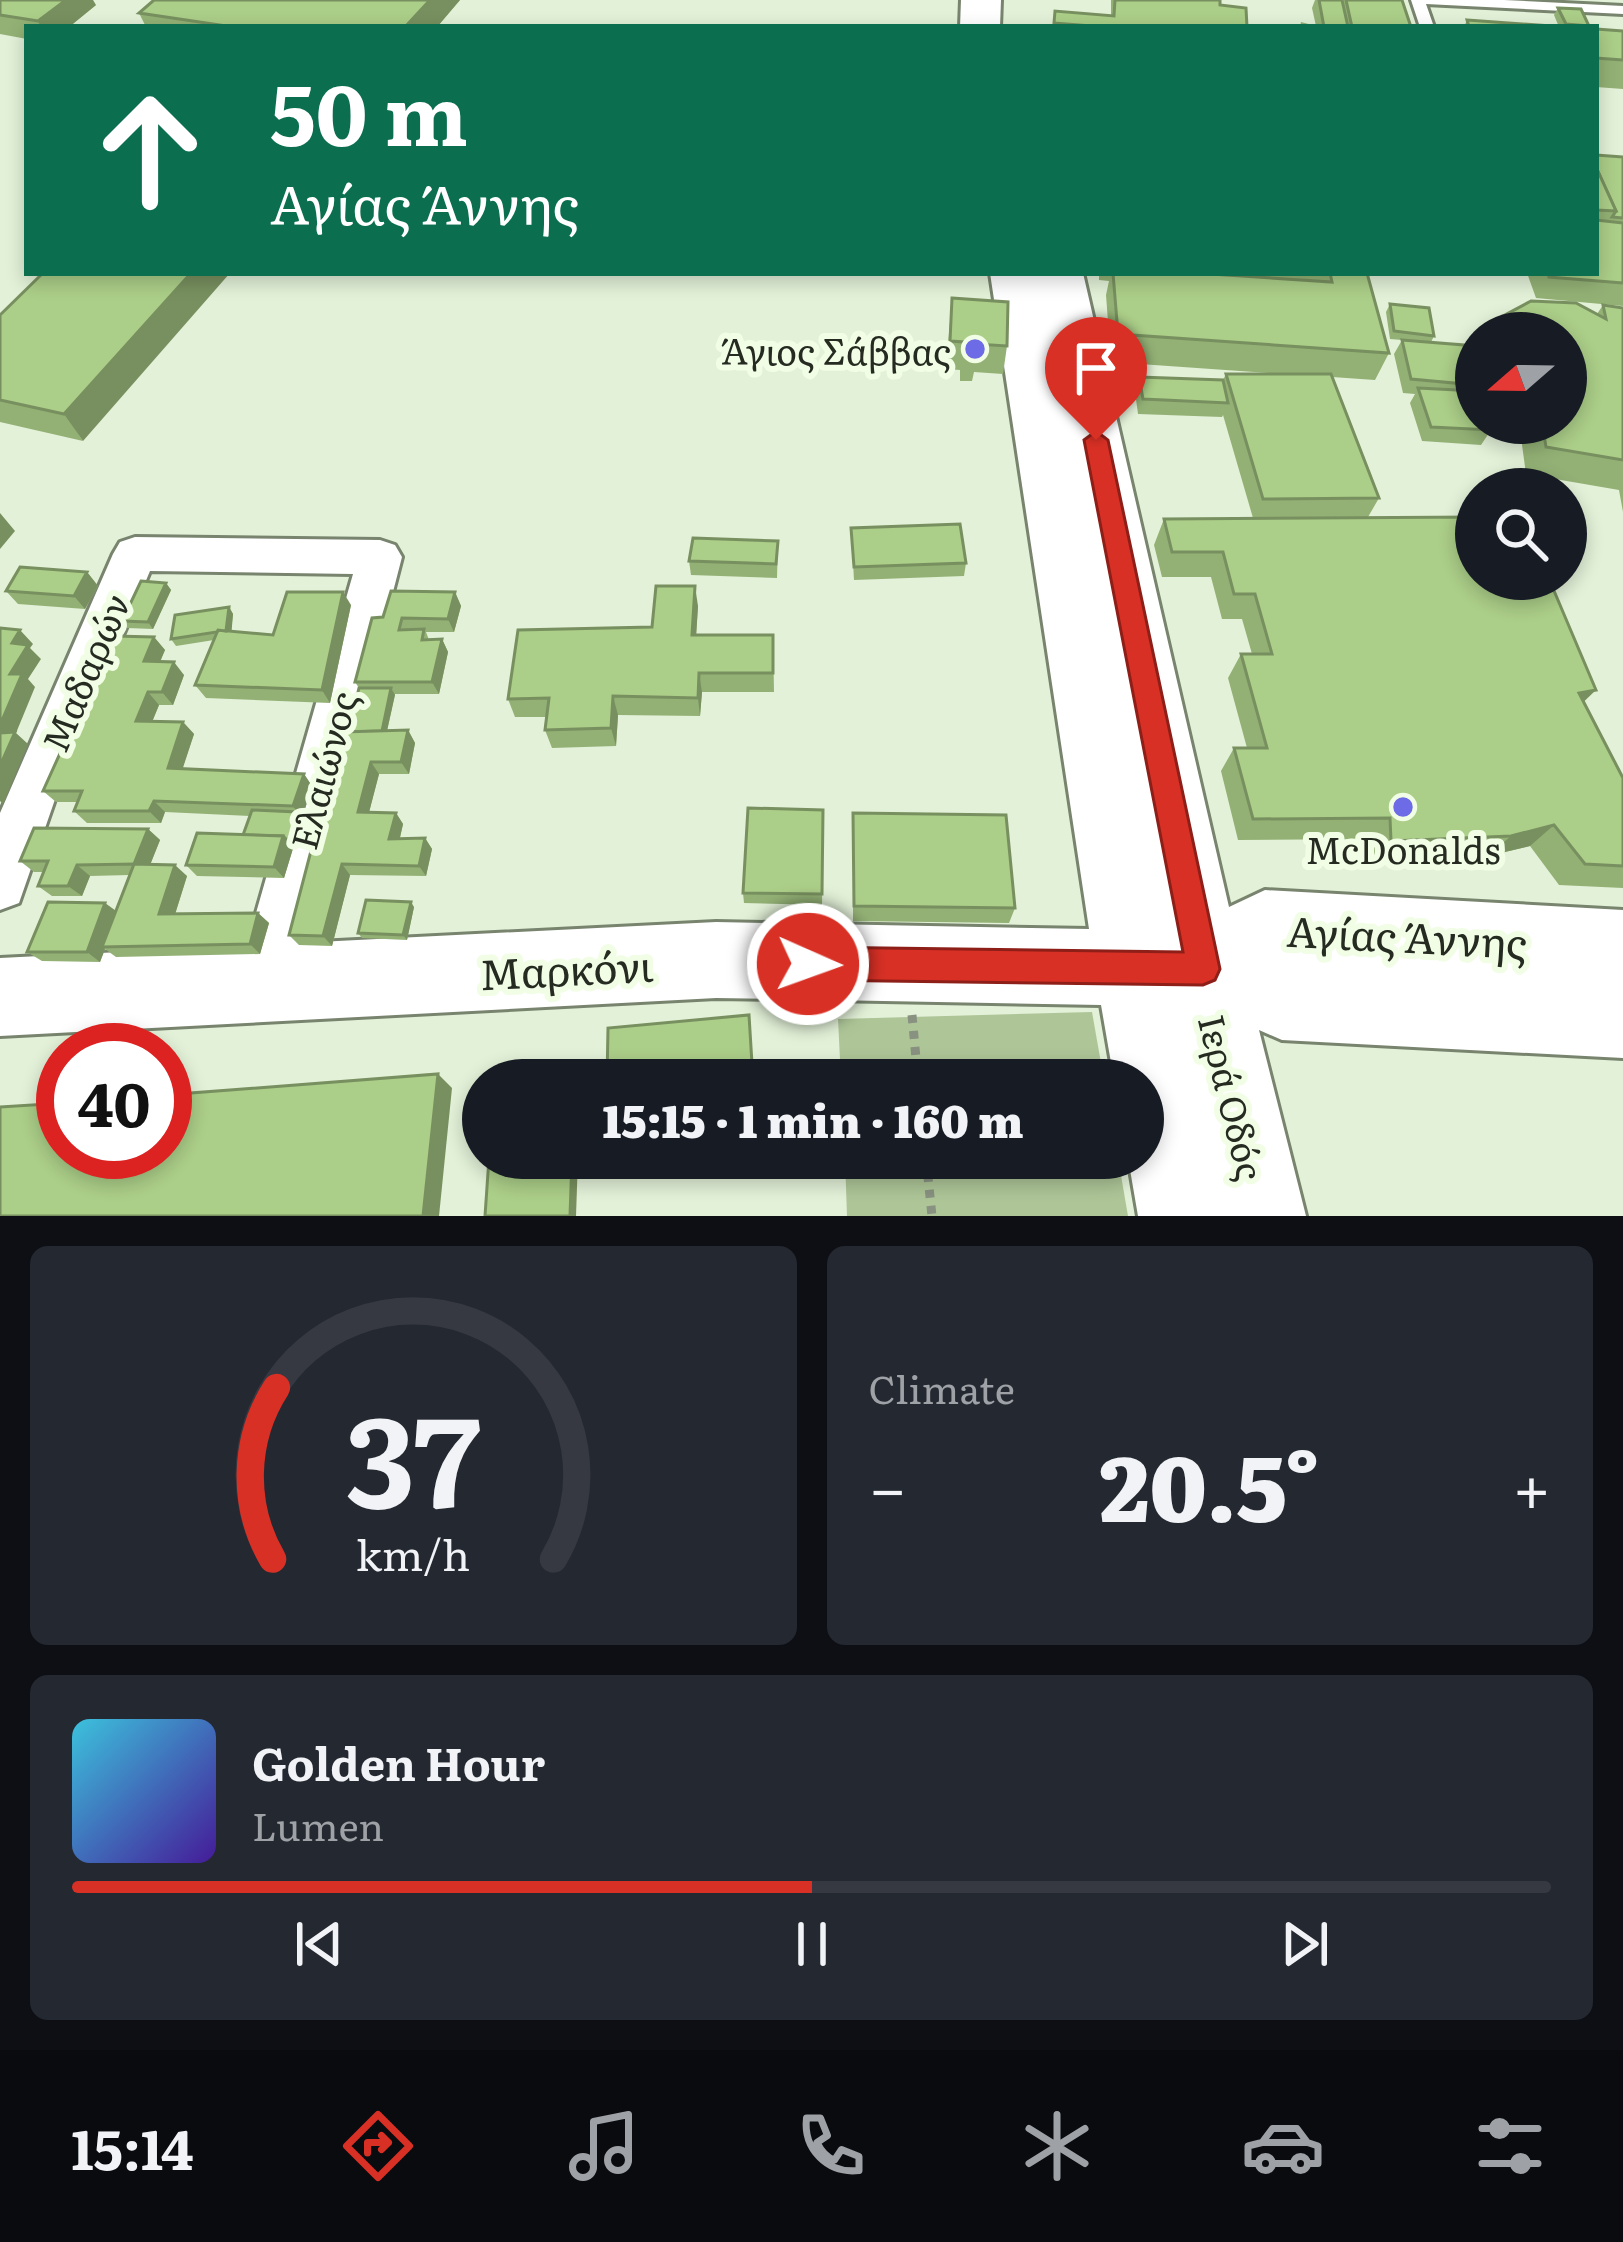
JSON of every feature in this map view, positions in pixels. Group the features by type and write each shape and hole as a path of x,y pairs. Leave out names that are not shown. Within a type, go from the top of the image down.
{"main road":[{"name":"Ιερά Οδός","path":"1016,276 1168,969 1262,1216"},
{"name":"Ιερά Οδός","path":"1058,276 1168,969 1181,1216"},
{"name":"Αγίας Άννης","path":"1168,969 1264,927 1623,947"},
{"name":"Μαρκόνι","path":"0,997 716,960 1168,969"},
{"name":"Αγίας Άννης","path":"1168,969 1282,1001 1623,1018"}],"street":[{"name":"Μαδαρών","path":"0,885 35,785 135,554 380,557"},
{"name":"Ελαιώνος","path":"264,982 380,557"}],"lane":[{"path":"1422,0 1623,10"}],"path":[{"path":"928,1179 932,1216"}],"green space":[{"path":"1092,1012 1100,1059 840,1059 838,1019"},
{"path":"846,1179 1122,1179 1128,1216 847,1216"}],"building":[{"path":"0,0 66,0 38,21 0,15"},
{"path":"154,0 430,0 408,24 213,24 139,13"},
{"path":"1115,0 1220,0 1220,5 1246,8 1247,24 1054,23 1055,11 1114,16"},
{"path":"1319,0 1342,0 1347,24 1323,24"},
{"path":"1346,0 1402,0 1410,24 1351,24"},
{"path":"1558,8 1581,9 1588,24 1566,24"},
{"path":"1467,20 1524,24 1468,24"},
{"path":"1599,29 1623,31 1623,60 1599,58"},
{"path":"1599,155 1623,157 1623,218 1612,217 1616,211 1599,174"},
{"path":"1599,174 1616,211 1599,210"},
{"path":"1599,220 1623,223 1623,283 1549,277 1599,276"},
{"path":"40,276 188,276 64,414 0,400 0,315"},
{"path":"1113,276 1332,282 1331,276 1368,276 1389,353 1118,334"},
{"path":"952,298 1008,302 1007,346 976,344 976,354 964,353 964,342 950,341"},
{"path":"1531,301 1576,303 1606,319 1603,305 1623,308 1623,460 1546,447 1587,444 1587,312 1510,312"},
{"path":"1390,304 1429,308 1434,336 1394,331"},
{"path":"1402,340 1455,344 1455,383 1411,379"},
{"path":"1226,374 1331,374 1379,498 1263,499"},
{"path":"1139,377 1223,380 1228,403 1143,399"},
{"path":"1418,388 1455,390 1455,428 1431,427"},
{"path":"1455,517 1455,600 1558,600 1596,690 1579,693 1623,778 1623,866 1585,864 1554,825 1511,836 1391,841 1390,818 1253,819 1234,748 1267,748 1241,654 1272,654 1255,594 1234,594 1223,552 1172,552 1164,519"},
{"path":"960,524 966,563 854,567 851,528"},
{"path":"693,538 778,541 776,564 689,561"},
{"path":"20,567 87,572 74,596 6,591"},
{"path":"141,581 166,583 148,622 122,621"},
{"path":"656,586 695,586 692,635 773,635 773,673 699,673 698,698 613,696 611,728 545,730 549,698 508,699 518,630 652,627"},
{"path":"391,591 455,592 448,619 402,618 399,630 424,629 422,640 442,639 432,682 355,682 372,618 383,617"},
{"path":"287,592 343,592 322,690 195,685 218,630 273,635"},
{"path":"229,607 226,631 171,639 175,615"},
{"path":"0,628 20,630 12,643 28,645 10,674 22,674 0,725"},
{"path":"113,636 154,637 144,661 174,662 162,692 148,692 136,721 183,722 168,768 304,774 293,806 154,801 149,811 74,811 82,791 43,791"},
{"path":"359,688 391,688 382,731 348,732"},
{"path":"408,730 401,762 371,762 358,812 396,813 389,839 425,838 419,866 342,864 323,936 289,935 342,732"},
{"path":"15,732 0,766 0,733"},
{"path":"748,808 823,810 822,894 743,893"},
{"path":"252,810 297,812 288,841 283,836 243,835"},
{"path":"853,813 1006,815 1015,908 854,906"},
{"path":"34,828 148,829 134,864 77,865 68,886 38,886 48,861 20,861"},
{"path":"197,833 283,836 274,867 186,865"},
{"path":"134,864 175,865 159,914 258,913 250,944 102,947"},
{"path":"366,900 411,902 403,935 358,933"},
{"path":"48,902 105,903 87,952 27,952"},
{"path":"749,1015 752,1059 607,1059 608,1028"},
{"path":"438,1074 423,1216 0,1216 0,1107 36,1105 36,1179 192,1179 192,1093"},
{"path":"488,1179 571,1179 570,1216 485,1216"}],"place":[{"name":"Άγιος Σάββας","path":"975,349"},
{"name":"McDonalds","path":"1403,807"}],"route":[{"path":"808,964 1203,969 1096,440"}]}
